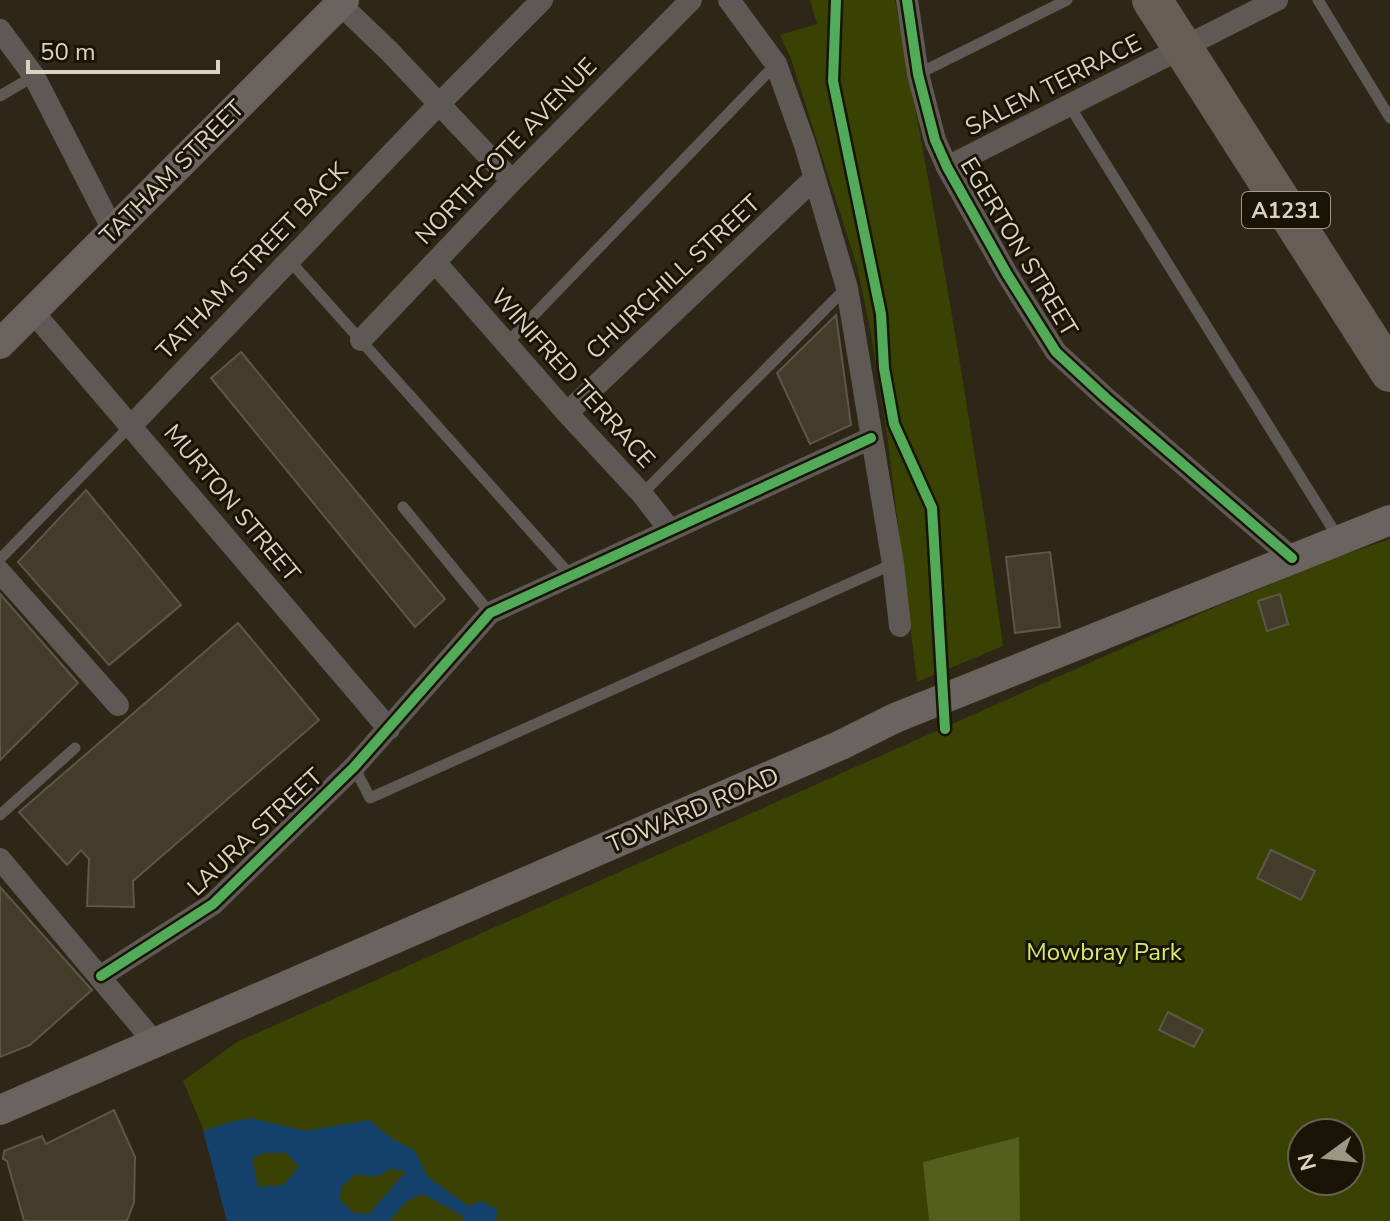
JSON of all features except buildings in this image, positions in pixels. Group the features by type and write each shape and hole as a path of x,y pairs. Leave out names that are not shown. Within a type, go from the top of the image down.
{"highway":[{"name":"A1231","path":"1152,0 1390,372"}],"main road":[{"name":"TATHAM STREET","path":"0,344 342,2"},
{"name":"TOWARD ROAD","path":"0,1110 827,752 895,718 1390,520"}],"street":[{"name":"TATHAM STREET BACK","path":"132,425 542,0"},
{"name":"NORTHCOTE AVENUE","path":"361,340 691,0"},
{"path":"729,0 776,64 815,178 847,288 893,564 900,626"},
{"name":"EGERTON STREET","path":"907,0 918,74 935,140 1007,274 1056,352 1292,558"},
{"name":"SALEM TERRACE","path":"947,167 1277,0"},
{"path":"342,2 512,181"},
{"path":"0,30 34,76 113,230"},
{"name":"CHURCHILL STREET","path":"567,413 815,178"},
{"name":"WINIFRED TERRACE","path":"435,262 642,494 670,530"},
{"name":"MURTON STREET","path":"33,312 389,729"},
{"path":"490,613 871,438"},
{"path":"0,572 118,705"},
{"name":"LAURA STREET","path":"101,976 213,904 354,767 490,613"},
{"path":"0,859 155,1043"}],"lane":[{"path":"918,74 1067,0"},
{"path":"1318,0 1390,118"},
{"path":"506,344 776,64"},
{"path":"0,96 34,76"},
{"path":"1069,105 1339,539"},
{"path":"289,260 571,576"},
{"path":"642,494 847,288"},
{"name":"TATHAM STREET BACK","path":"0,559 132,425"},
{"path":"403,507 490,613"},
{"path":"354,767 370,798 893,564"},
{"path":"0,815 75,748"}],"green space":[{"path":"810,0 895,0 979,484 1003,646 917,682 888,442 857,266 791,59 780,35 817,24"},
{"name":"Mowbray Park","path":"1390,539 1390,1221 227,1221 204,1131 183,1081 237,1042 1213,608"},
{"path":"1019,1137 1020,1221 929,1221 923,1162"}],"water":[{"path":"252,1118 305,1131 369,1120 391,1138 415,1151 427,1176 468,1206 480,1201 497,1209 496,1221 464,1221 462,1215 422,1194 407,1201 389,1221 227,1221 203,1131","holes":["265,1153 287,1153 299,1167 283,1185 258,1187 252,1158","391,1169 406,1171 369,1214 354,1213 340,1200 341,1187 356,1174 376,1177"]}],"cycle path":[{"path":"836,0 833,81 881,314 884,368 894,424 932,508 945,729"},
{"path":"907,0 918,74 935,140 1007,274 1056,352 1292,558"},
{"path":"101,976 213,904 354,767 490,613 871,438"}]}
